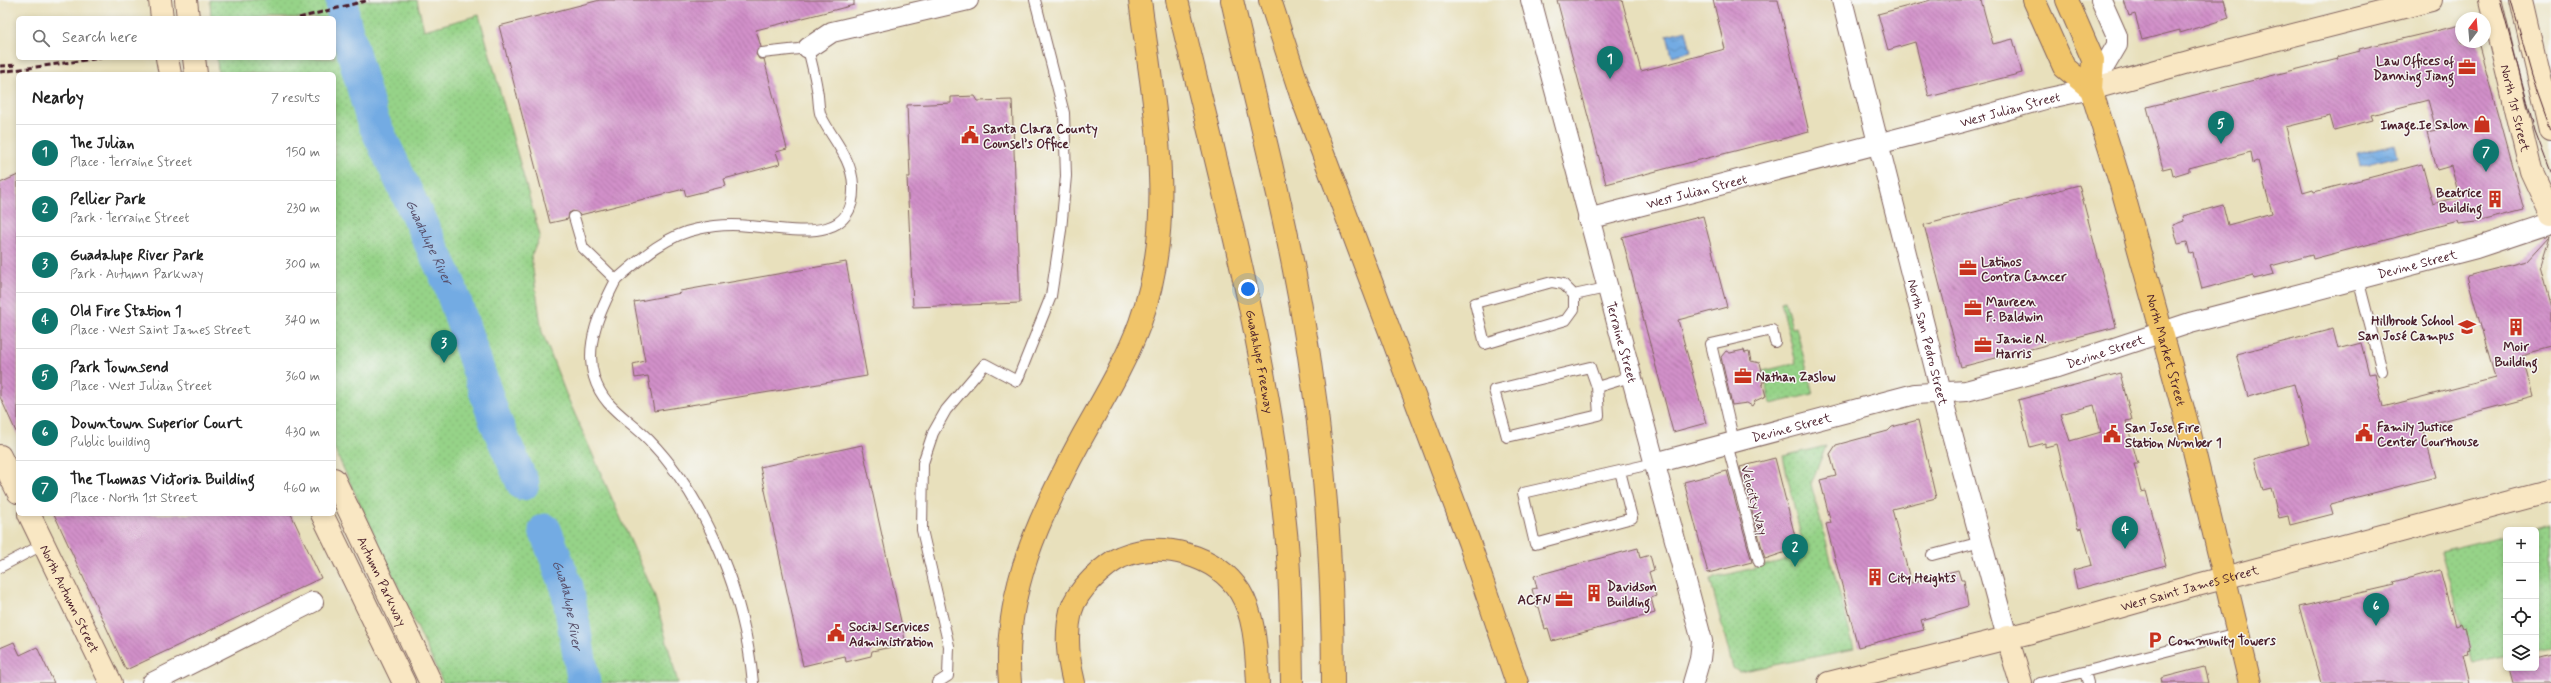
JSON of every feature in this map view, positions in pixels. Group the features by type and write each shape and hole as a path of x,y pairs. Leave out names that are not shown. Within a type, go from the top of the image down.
{"main road":[{"path":"160,0 162,16"},
{"path":"186,0 188,16"},
{"path":"1010,683 1010,635 1016,588 1026,555 1080,440 1120,369 1140,322 1156,263 1161,214 1162,170 1140,0"},
{"name":"Guadalupe Freeway","path":"1178,0 1249,306 1268,403 1286,523 1292,683"},
{"path":"1232,0 1289,246 1312,378 1325,489 1334,683"},
{"path":"1270,0 1301,95 1469,542 1517,683"},
{"path":"2034,0 2064,67 2091,89"},
{"path":"2067,0 2093,60 2091,89"},
{"name":"West Julian Street","path":"2091,89 2206,57 2432,0"},
{"name":"North 1st Street","path":"2490,0 2531,171 2551,214"},
{"path":"2521,0 2551,130"},
{"path":"167,60 170,72"},
{"path":"194,60 196,72"},
{"name":"North Market Street","path":"2091,89 2121,185 2160,333 2190,434 2223,578 2250,683"},
{"path":"0,456 16,488"},
{"name":"Autumn Parkway","path":"336,483 431,683"},
{"name":"West Saint James Street","path":"1829,683 2031,632 2223,578 2551,491"},
{"name":"North Autumn Street","path":"30,516 111,683"},
{"name":"Autumn Parkway","path":"323,516 404,683"},
{"path":"1074,683 1068,659 1067,639 1072,610 1085,586 1103,568 1122,557 1148,551 1170,550 1194,556 1214,566 1229,577 1240,593 1247,607 1252,625 1258,683"},
{"name":"North San Pedro Street","path":"2007,637 2021,683"}],"street":[{"path":"808,48 832,32 968,0"},
{"name":"Terraine Street","path":"1532,0 1606,288 1655,463 1702,641 1700,659 1693,683"},
{"name":"North San Pedro Street","path":"1842,0 1880,144 1942,393 2007,637"},
{"path":"2091,89 2117,45 2117,36 2101,0"},
{"name":"West Julian Street","path":"1588,219 1880,144 2045,99 2091,89"},
{"name":"Devine Street","path":"1655,463 1915,394 1966,391 2057,367 2130,345 2160,333 2476,248 2551,223"},
{"path":"152,683 313,602"}],"lane":[{"path":"937,683 948,676 949,646 922,530 923,463 933,433 946,410 985,364 1017,381 1051,296 1062,230 1066,176 1064,113 1035,0"},
{"path":"753,683 750,649 731,578 693,498 648,440 612,410 602,398 593,376 591,355 594,331 602,307 616,280 653,249 670,238 696,229 724,224 789,231 808,231 830,227 841,222 848,212 853,184 845,155 821,116 808,48 762,53"},
{"path":"574,217 583,248 616,280"},
{"path":"2358,279 2382,371"},
{"path":"1552,282 1563,284 1574,295 1574,308 1566,320 1485,344 1475,303 1552,282"},
{"path":"1574,295 1606,288"},
{"name":"Velocity Way","path":"1759,562 1731,443 1711,344 1772,330 1775,342"},
{"path":"1590,367 1597,387 1599,415 1507,437 1494,390 1590,367"},
{"path":"1597,387 1630,377"},
{"path":"1620,471 1632,518 1535,544 1523,493 1655,463"},
{"path":"1932,555 1981,542"},
{"path":"0,567 44,544"},
{"path":"2040,683 2237,633"},
{"path":"2085,672 2088,683"}],"green space":[{"path":"210,0 417,0 424,30 479,15 540,236 531,256 542,332 566,394 654,594 678,683 443,683 336,452 336,72 218,72 217,60 336,60 336,16 211,16"},
{"path":"1785,301 1792,328 1796,327 1813,394 1771,404 1763,371 1796,363 1781,302"},
{"path":"1826,446 1811,484 1854,649 1739,672 1733,668 1710,579 1805,555 1783,456"},
{"path":"2551,524 2551,646 2539,648 2539,563 2539,527"},
{"path":"2503,536 2503,656 2472,663 2441,551"}],"water":[{"path":"1686,30 1691,51 1672,56 1667,35"},
{"path":"2395,144 2398,156 2360,166 2357,153"}],"building":[{"path":"600,0 854,0 854,5 756,30 761,47 756,54 759,59 764,59 787,149 776,152 780,164 724,179 726,186 686,196 684,189 580,215 573,211 569,213 568,219 550,223 499,26"},
{"path":"1557,0 1622,0 1641,71 1725,49 1713,0 1778,0 1809,132 1606,184"},
{"path":"1931,0 1981,0 1993,44 2013,39 2022,73 1929,97 1915,42 1888,50 1878,14"},
{"path":"2124,0 2224,0 2229,18 2180,33 2180,30 2142,40 2135,14 2129,16"},
{"path":"2455,26 2455,48 2480,48 2524,210 2476,222 2459,224 2458,221 2313,259 2312,255 2271,266 2274,274 2254,279 2253,275 2202,289 2193,253 2190,254 2187,242 2178,244 2173,225 2184,221 2183,216 2223,205 2228,225 2272,213 2258,161 2253,163 2251,152 2189,168 2189,171 2173,176 2171,167 2163,169 2147,107 2338,59 2337,57 2360,51 2359,49","holes":["2428,100 2436,130 2427,132 2437,170 2451,166 2459,196 2433,204 2422,164 2314,192 2313,190 2303,193 2286,127 2330,116 2334,130 2373,120 2371,115"]},
{"path":"975,96 978,101 1012,100 1020,303 913,307 907,177 910,177 907,105 951,103 951,97"},
{"path":"16,176 16,432 0,397 0,183"},
{"path":"2079,185 2116,327 1961,367 1924,225"},
{"path":"1703,216 1727,307 1678,320 1706,423 1673,432 1622,237"},
{"name":"Family Justice Center Courthouse","path":"2549,236 2540,266 2551,308 2551,347 2522,355 2533,397 2422,426 2436,477 2330,504 2333,514 2290,525 2288,516 2279,518 2271,488 2263,490 2254,459 2310,444 2294,384 2248,397 2236,354 2333,329 2338,349 2361,343 2369,374 2375,373 2383,407 2495,378 2467,276 2526,261"},
{"path":"846,262 867,376 654,411 648,376 635,378 633,364 645,361 634,302 681,293 680,291"},
{"name":"Nathan Zaslow","path":"1744,350 1745,353 1749,352 1751,361 1760,363 1765,382 1762,382 1766,396 1755,401 1752,406 1747,403 1732,405 1721,357 1726,351 1730,353"},
{"path":"2120,373 2132,420 2126,421 2138,464 2134,464 2141,492 2146,491 2166,565 2077,589 2073,570 2092,565 2082,528 2078,529 2057,444 2045,447 2045,443 2030,447 2018,400","holes":["2094,405 2101,432 2070,441 2061,414"]},
{"path":"1918,420 1936,498 1892,509 1911,583 1958,570 1961,580 1964,580 1968,606 1921,620 1924,630 1858,647 1826,524 1831,523 1820,480 1836,476 1830,454 1836,445 1888,431 1892,427"},
{"path":"862,445 906,644 872,651 871,656 846,662 845,656 803,666 760,467"},
{"path":"1775,458 1798,548 1765,559 1740,467"},
{"path":"1727,471 1752,562 1708,573 1684,482"},
{"path":"55,516 292,516 321,578 126,670"},
{"name":"Davidson Building","path":"1638,548 1640,558 1650,555 1654,570 1649,572 1656,596 1651,598 1655,613 1552,641 1548,628 1545,629 1539,607 1537,608 1532,589 1537,588 1534,576"},
{"path":"2440,570 2455,626 2460,624 2462,629 2465,628 2470,649 2467,650 2468,653 2463,654 2470,683 2321,683 2299,607 2395,585 2394,582"},
{"path":"14,642 20,655 37,647 54,683 0,683 0,648"},
{"path":"2551,654 2551,683 2513,683 2510,671 2539,671 2539,657"},
{"path":"2204,667 2208,683 2162,683 2161,678"}],"waterway":[{"name":"Guadalupe River","path":"342,0 343,17 372,119 449,283 495,420 523,484"},
{"name":"Guadalupe River","path":"545,530 567,587 584,683"}],"tram line":[{"path":"2500,0 2535,131 2551,173"},
{"path":"2511,0 2532,76 2551,130"}],"railway":[{"path":"307,16 369,0"},
{"path":"0,72 87,60"},
{"path":"0,66 18,65"}],"place":[{"name":"Law Offices of Danning Jiang","path":"2467,67"},
{"name":"The Julian","path":"1610,79"},
{"name":"Image.Ie Salon","path":"2482,124"},
{"name":"Santa Clara County Counsel’s Office","path":"970,135"},
{"name":"Park Townsend","path":"2221,144"},
{"name":"The Thomas Victoria Building","path":"2486,172"},
{"name":"Beatrice Building","path":"2495,199"},
{"name":"Latinos Contra Cancer","path":"1968,268"},
{"name":"Maureen F. Baldwin","path":"1973,308"},
{"name":"Hillbrook School San José Campus","path":"2467,327"},
{"name":"Moir Building","path":"2516,327"},
{"name":"Jamie N. Harris","path":"1983,345"},
{"name":"Guadalupe River Park","path":"444,363"},
{"name":"Nathan Zaslow","path":"1743,376"},
{"name":"Family Justice Center Courthouse","path":"2364,433"},
{"name":"San Jose Fire Station Number 1","path":"2112,434"},
{"name":"Old Fire Station 1","path":"2125,549"},
{"name":"Pellier Park","path":"1795,567"},
{"name":"City Heights","path":"1875,577"},
{"name":"Davidson Building","path":"1594,593"},
{"name":"ACFN","path":"1564,599"},
{"name":"Downtown Superior Court","path":"2376,626"},
{"name":"Social Services Administration","path":"836,633"},
{"name":"Community Towers","path":"2155,640"}]}
